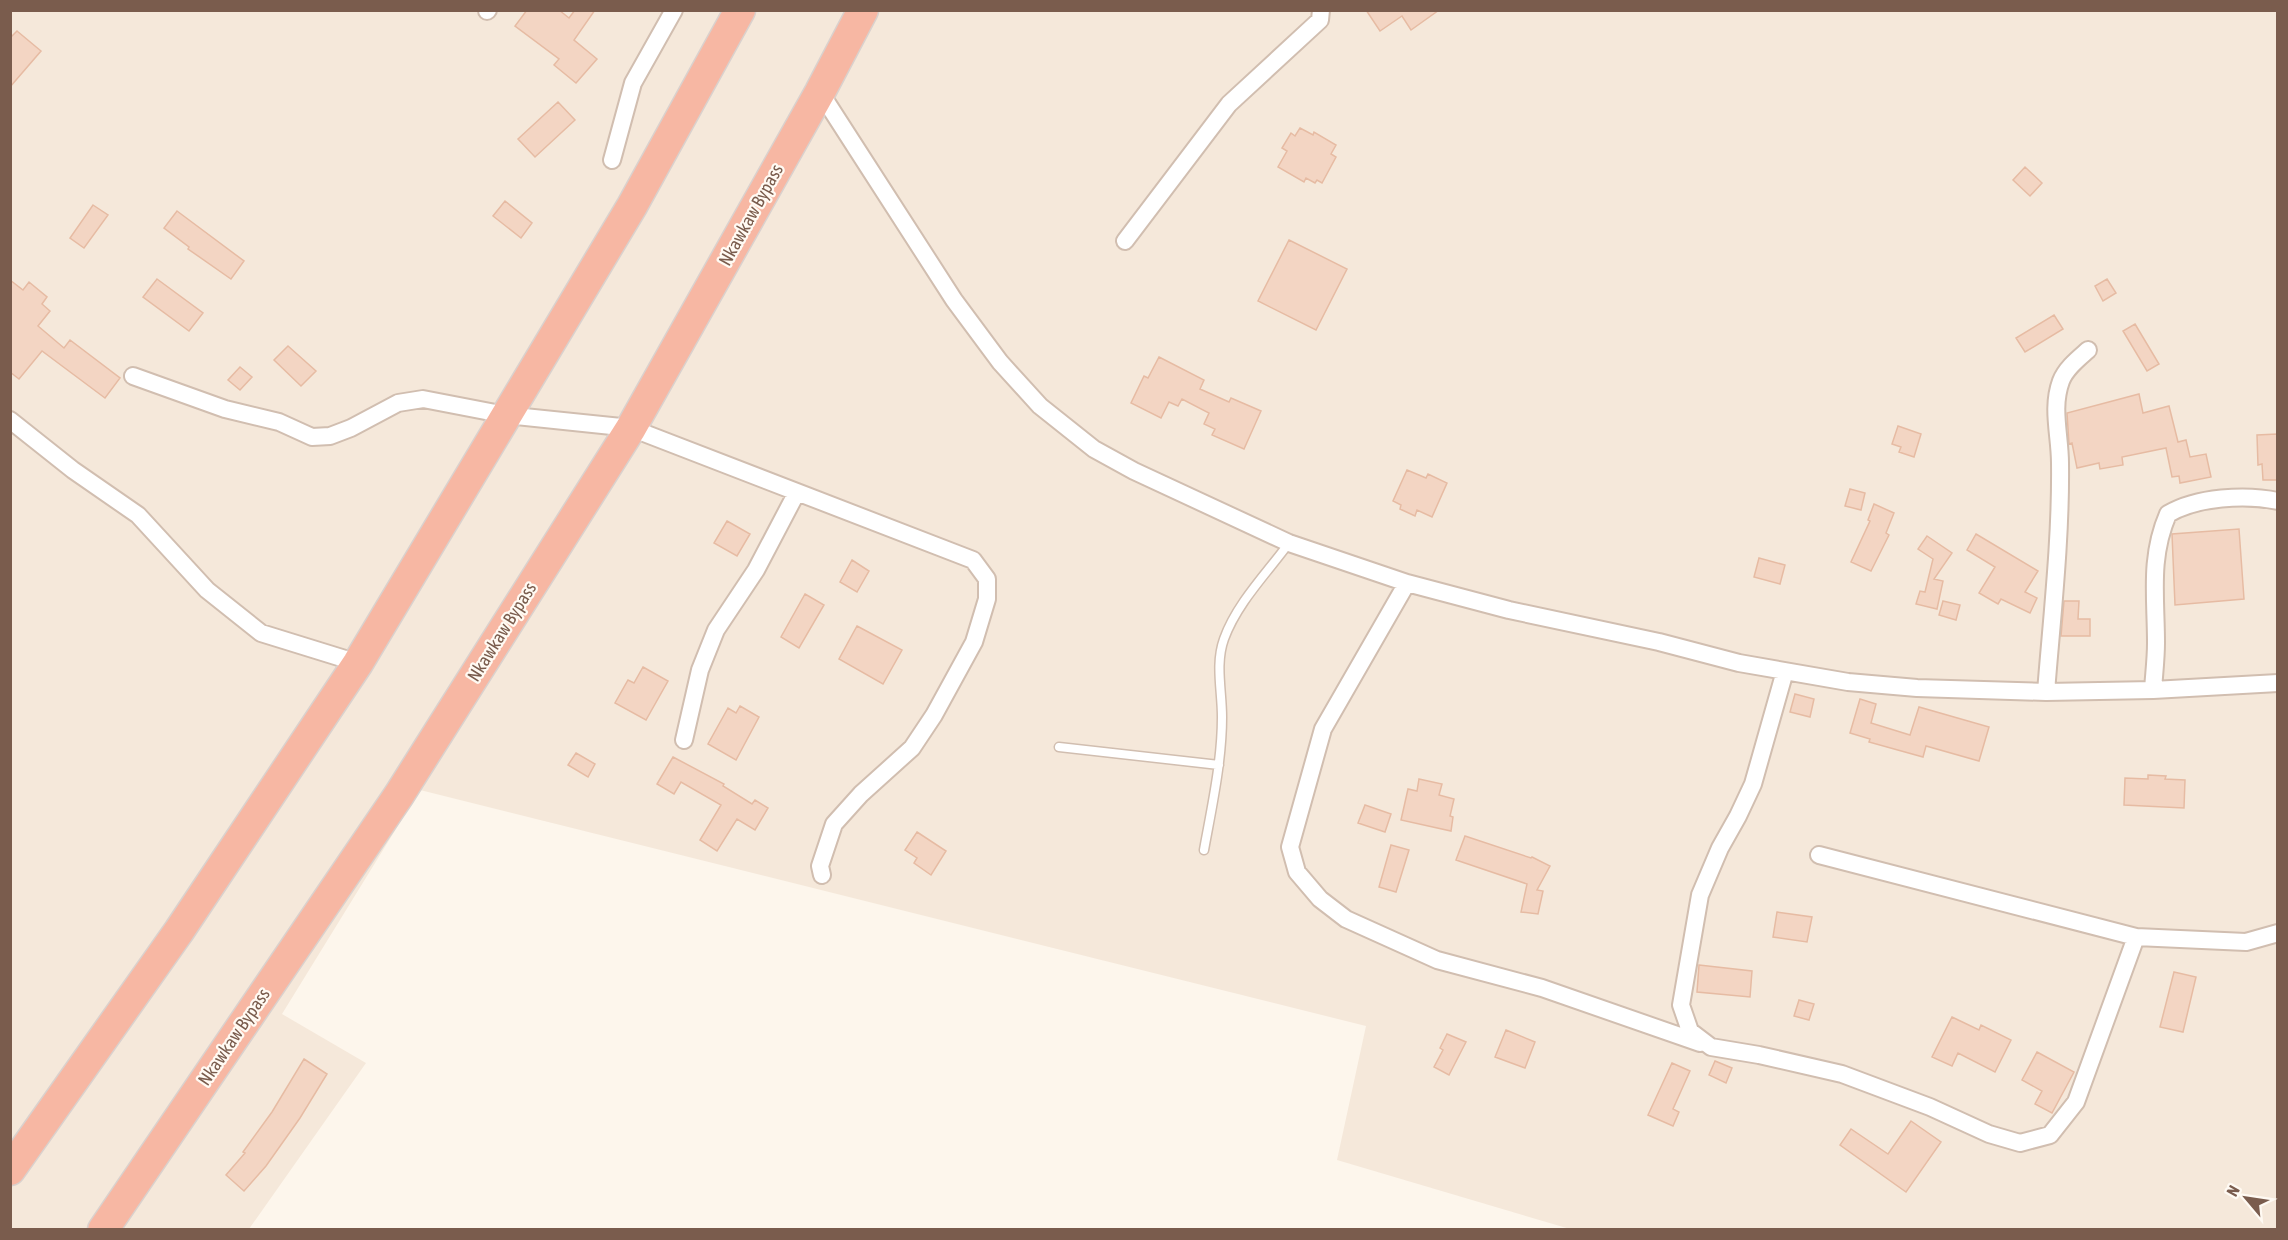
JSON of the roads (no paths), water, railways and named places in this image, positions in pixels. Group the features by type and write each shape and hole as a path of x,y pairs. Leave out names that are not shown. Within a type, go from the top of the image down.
{"highway":[{"path":"10,1170 178,931 358,663 632,206 740,10"},
{"name":"Nkawkaw Bypass","path":"103,1230 399,795 631,428 820,92 863,10"}],"street":[{"path":"612,160 633,83 674,10"},
{"path":"1125,242 1229,104 1320,20 1321,10"},
{"path":"820,92 954,300 1000,362 1040,406 1094,449 1134,471 1289,543 1407,583 1509,610 1659,642 1739,663 1848,682 1917,688 2046,692 2153,690 2277,683"},
{"path":"2046,692 2060,462 2055,415 2062,378 2088,350"},
{"path":"133,376 225,410 279,422 312,437 330,436 351,428 398,403 423,399 506,416 631,428 973,560 987,579 987,598 974,642 912,748 861,794 834,824 820,866 822,875"},
{"path":"10,420 73,470 138,515 207,590 261,633 358,663"},
{"path":"684,740 700,670 716,630 756,570 797,492"},
{"path":"2153,690 2156,644 2153,594 2155,552 2168,514 2180,507 2240,496 2277,501"},
{"path":"1407,583 1323,729 1290,847 1297,872 1320,899 1346,919 1437,960 1542,988 1711,1047 1759,1055 1842,1074 1930,1107 1989,1134 2020,1143 2050,1135 2076,1102 2136,937"},
{"path":"1711,1047 1690,1030 1681,1005 1700,895 1711,866 1754,784 1785,671"},
{"path":"1819,855 2136,937 2246,942 2277,933"}],"lane":[{"path":"1204,850 1219,765 1222,717 1219,665 1224,639 1238,612 1289,543"},
{"path":"1059,747 1219,765"}]}
